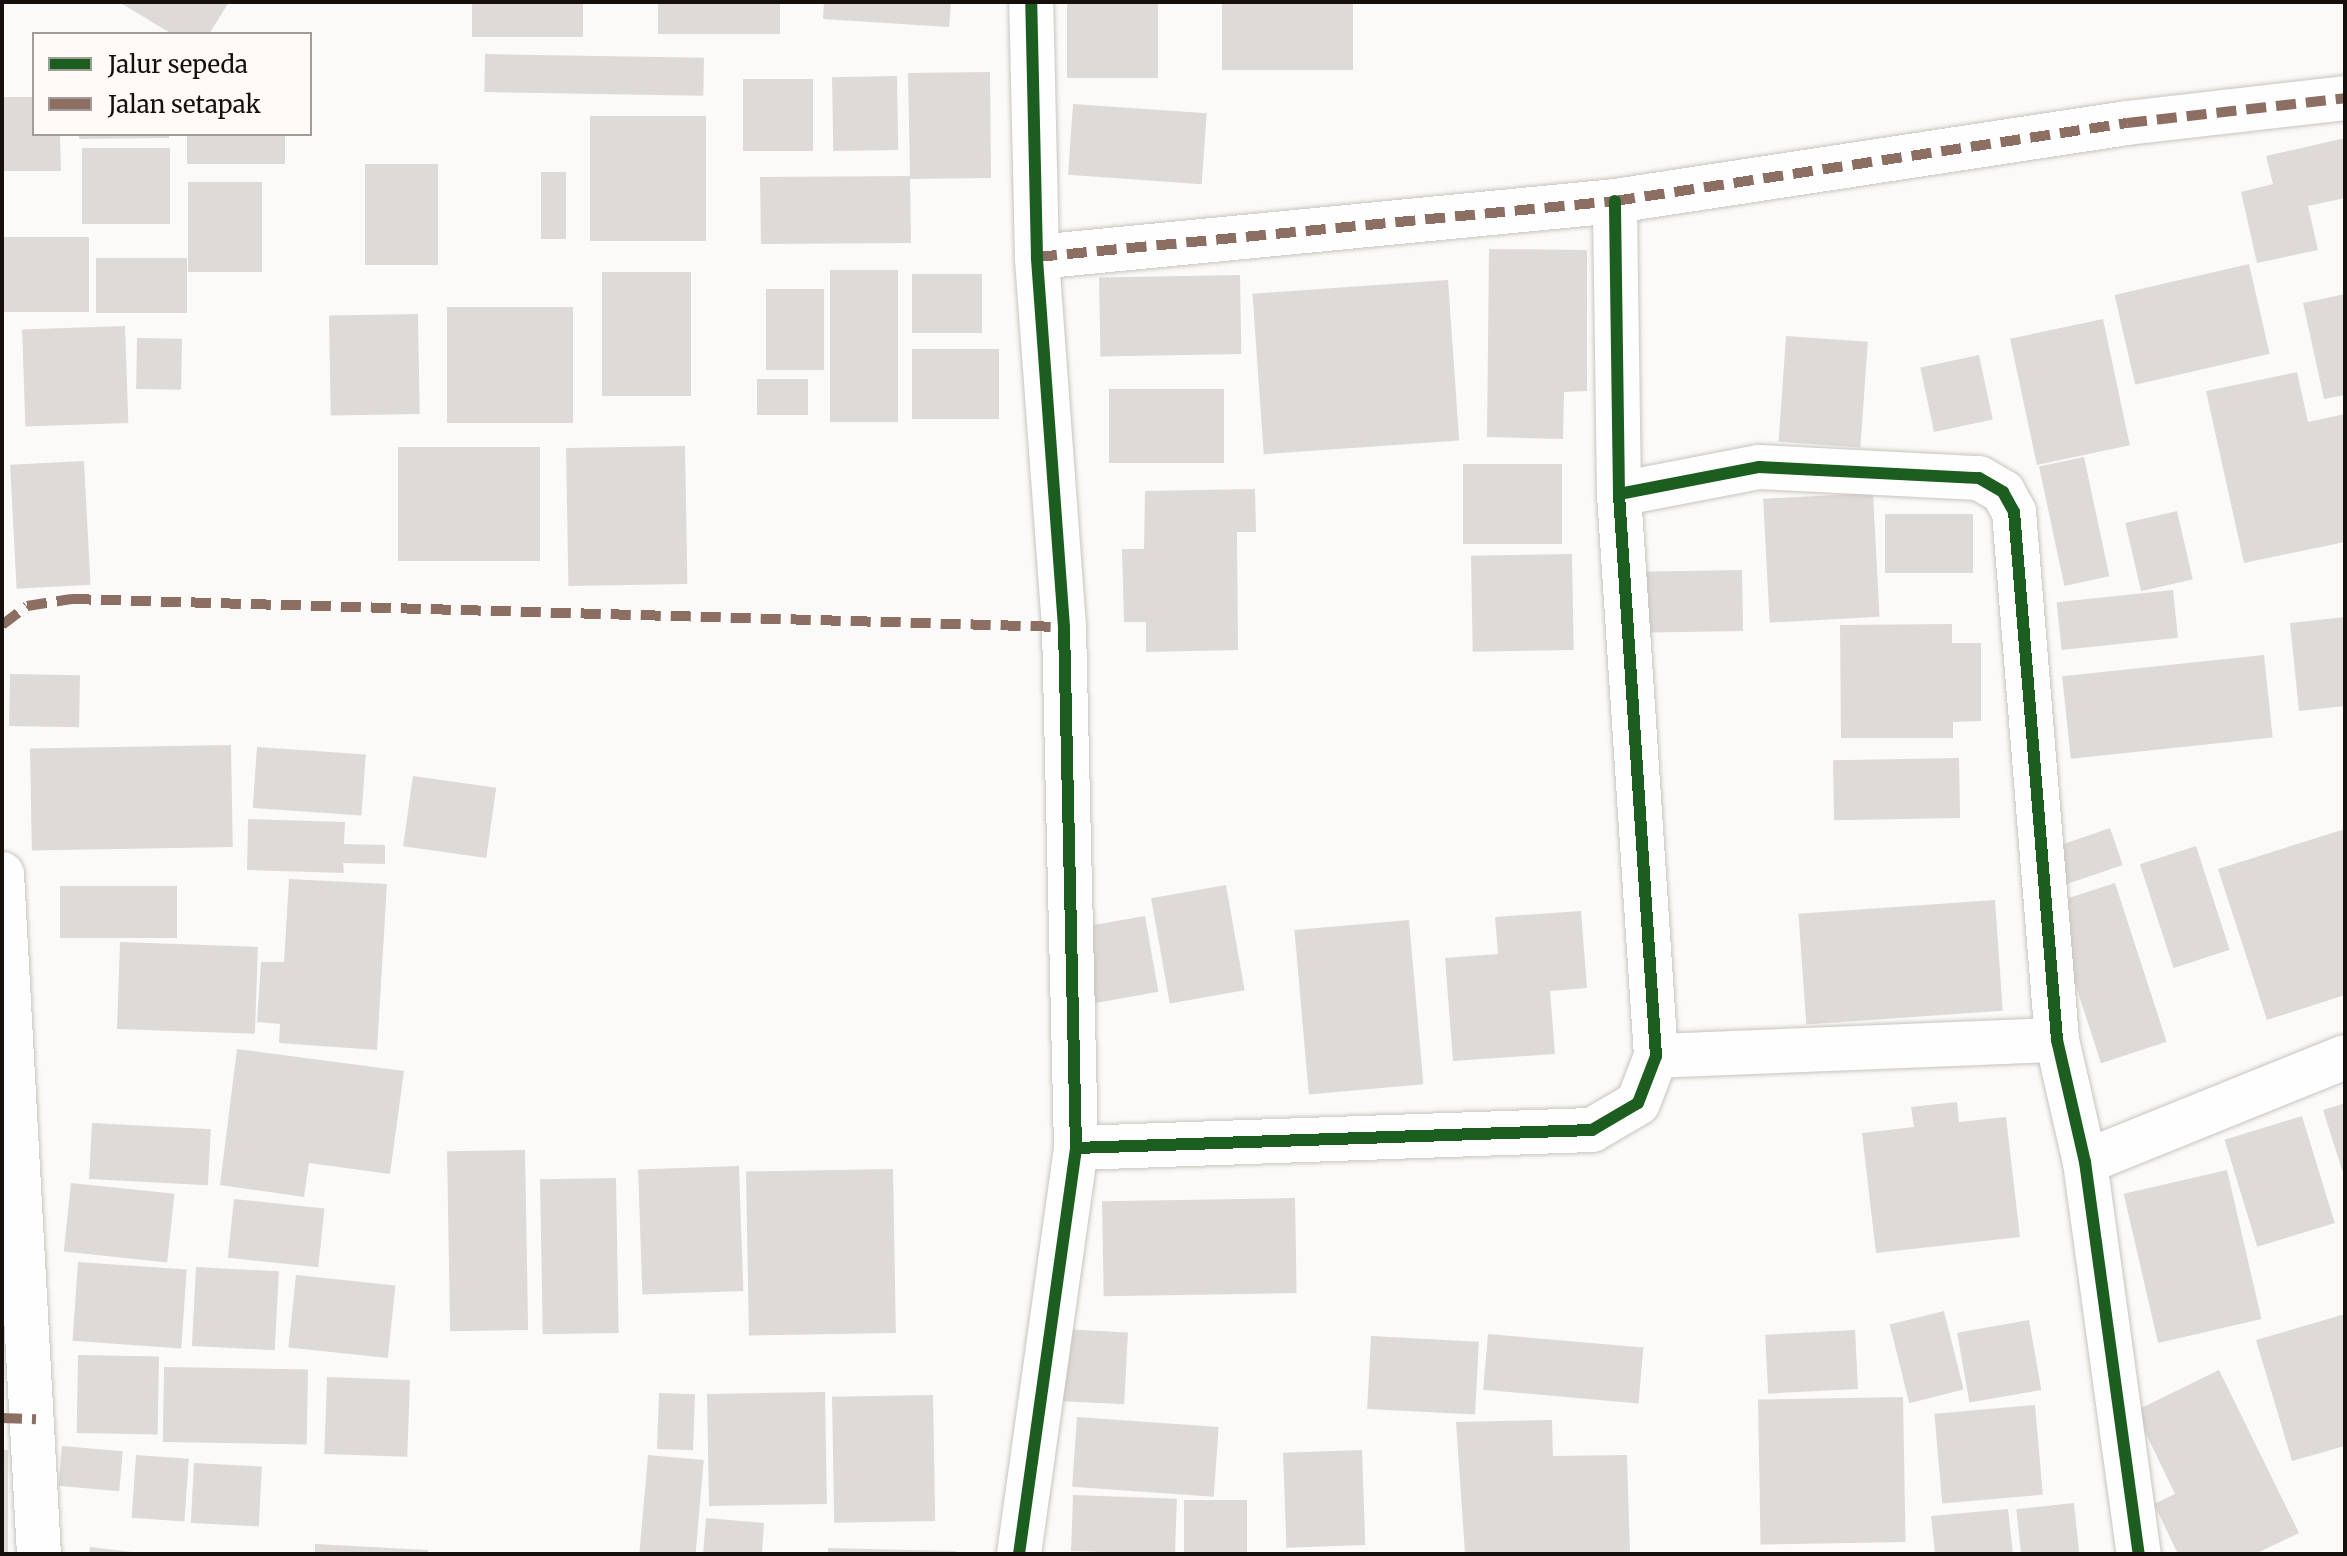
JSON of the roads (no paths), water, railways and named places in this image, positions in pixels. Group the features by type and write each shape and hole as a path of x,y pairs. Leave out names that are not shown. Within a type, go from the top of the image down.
{"street":[{"path":"1019,1554 1076,1148 1064,627 1037,257 1031,2"},
{"path":"1037,257 1615,201 2127,123 2345,98"},
{"path":"1076,1148 1592,1130 1621,1119 1638,1103 1656,1056 1619,494 1615,201"},
{"path":"1619,494 1759,467 1979,478 2003,492 2014,512 2057,1040 2085,1162 2139,1554"},
{"path":"2,874 19,1418 39,1554"},
{"path":"1656,1056 2057,1040"},
{"path":"2085,1162 2345,1057"}]}
